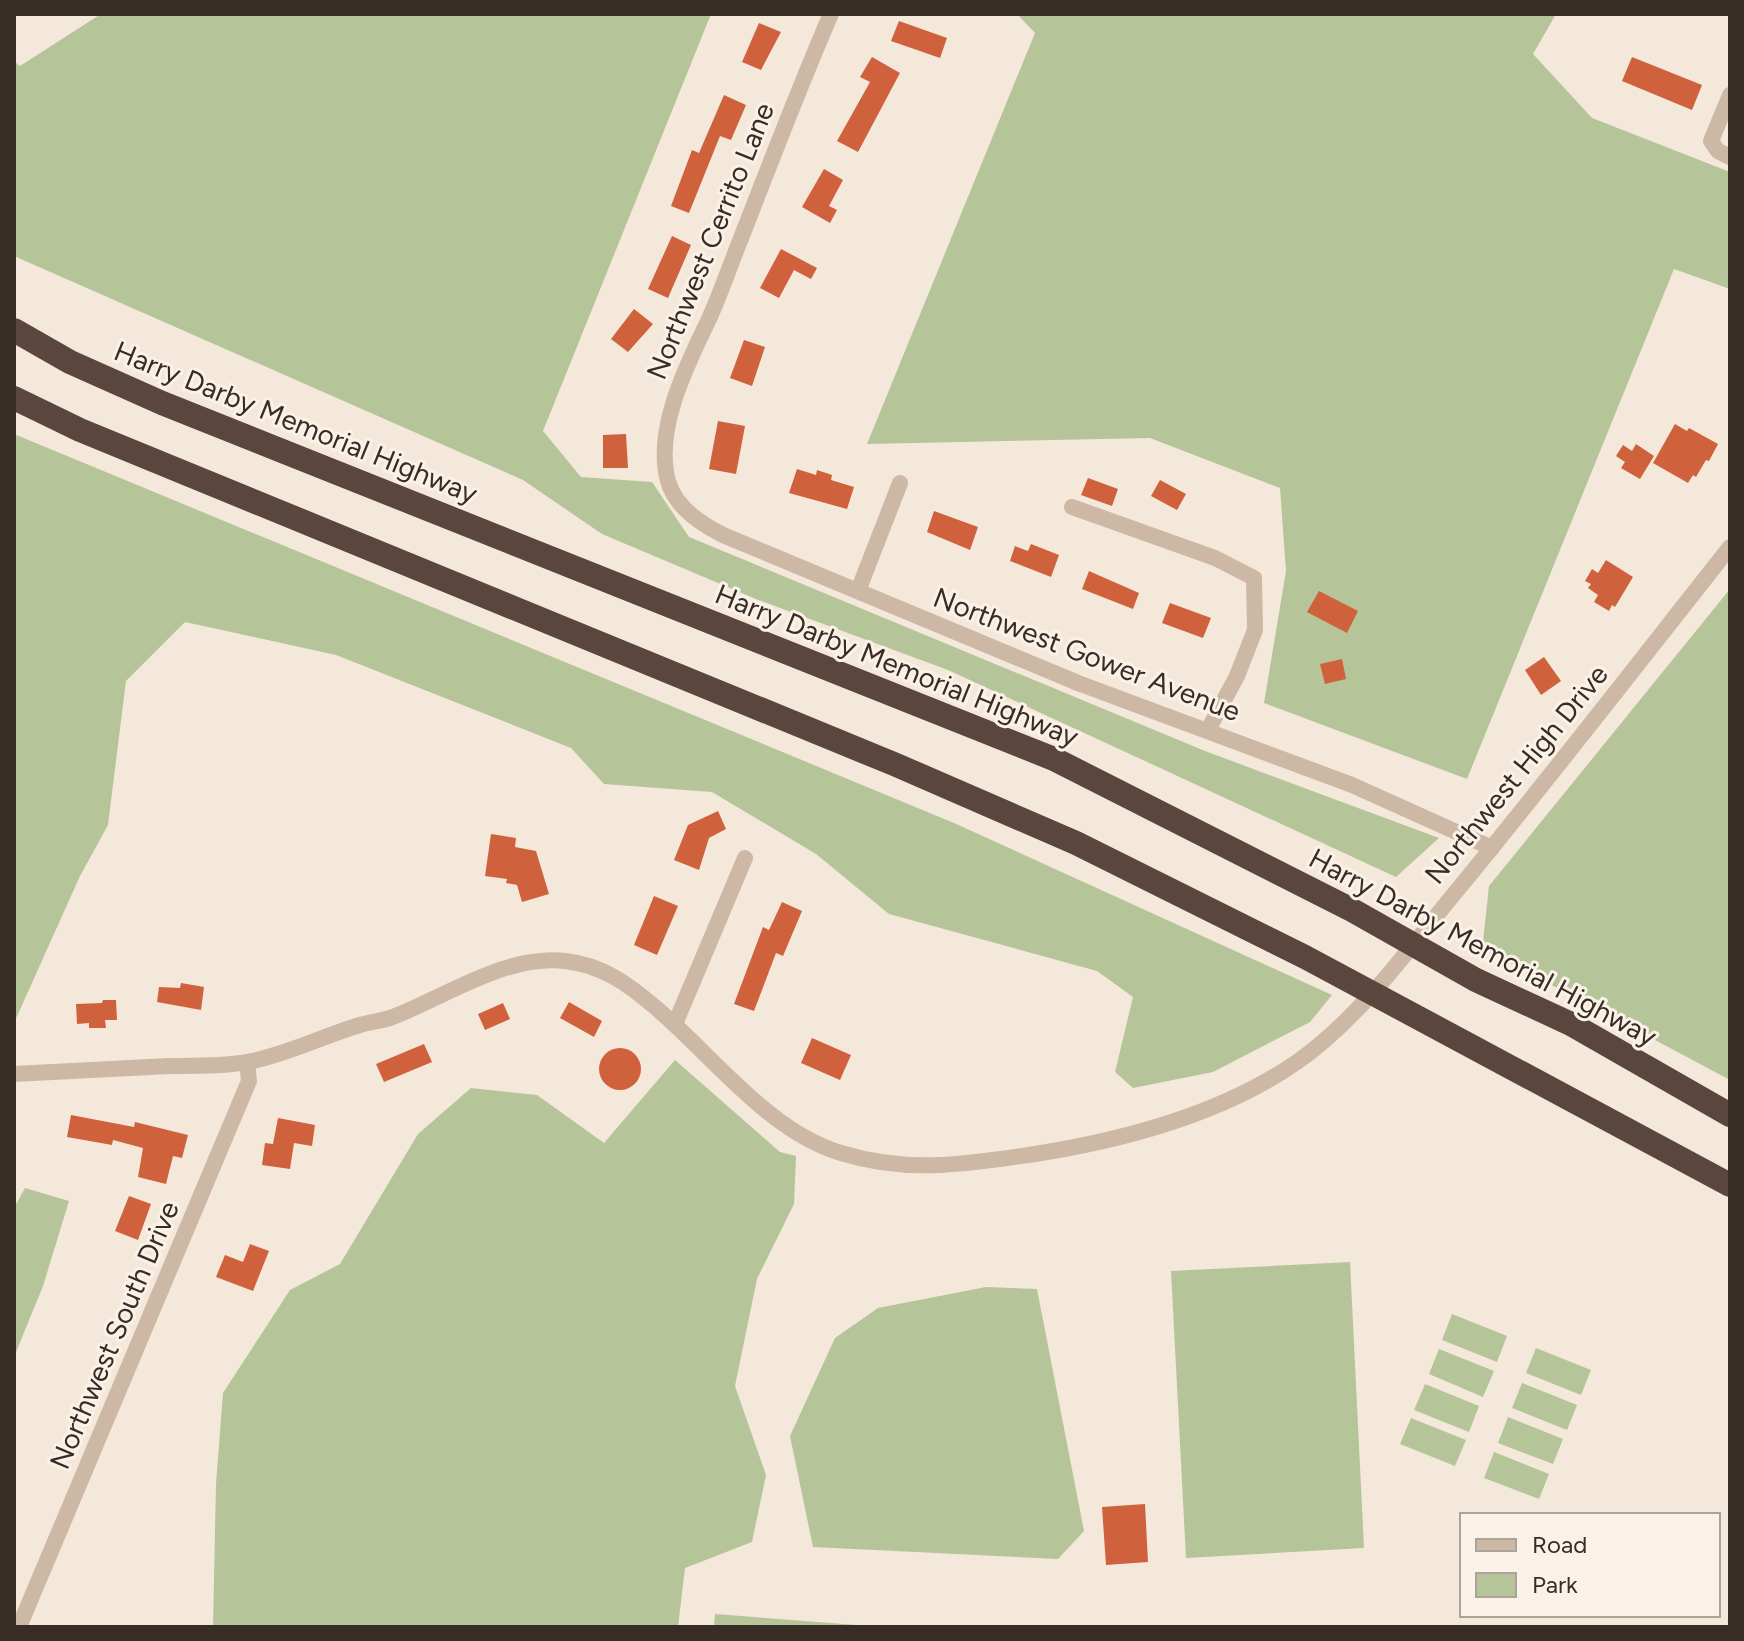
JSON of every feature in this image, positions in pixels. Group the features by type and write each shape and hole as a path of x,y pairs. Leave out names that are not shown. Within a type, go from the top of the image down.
{"highway":[{"name":"Harry Darby Memorial Highway","path":"14,330 70,362 162,403 1054,759 1352,910 1476,980 1571,1024 1730,1115"},
{"path":"14,398 80,430 936,782 1076,843 1305,957 1730,1185"}],"street":[{"name":"Northwest Cerrito Lane","path":"674,493 668,484 665,461 673,409 682,377 709,318 798,89 831,14"},
{"path":"1730,95 1711,141 1718,151 1730,157"},
{"path":"858,591 900,483"},
{"name":"Northwest Gower Avenue","path":"674,493 689,513 708,528 1078,683 1352,785 1492,848"},
{"path":"1072,507 1215,558 1254,578 1255,630 1237,676 1208,730"},
{"name":"Northwest High Drive","path":"14,1074 247,1062 312,1044 359,1025 385,1020 517,964 538,960 564,961 601,970 624,981 675,1024 764,1108 802,1137 836,1152 897,1166 939,1167 1098,1144 1141,1133 1248,1090 1297,1061 1344,1022 1492,848 1730,547"},
{"path":"675,1024 745,858"},
{"name":"Northwest South Drive","path":"19,1627 249,1081 247,1062"}],"green space":[{"path":"101,14 711,14 543,431 581,477 652,482 689,537 1205,751 1439,838 1396,877 948,670 756,599 602,534 523,480 14,256 14,61 20,66"},
{"path":"1017,14 1556,14 1533,54 1592,118 1730,172 1730,289 1674,269 1467,779 1264,703 1286,571 1280,488 1150,438 867,444 1035,33"},
{"path":"14,434 954,823 1332,995 1310,1022 1213,1072 1133,1088 1115,1072 1133,997 1097,971 889,914 816,854 712,792 604,784 571,748 336,655 185,622 126,681 108,825 80,876 14,1023"},
{"path":"1730,589 1730,1080 1488,951 1483,942 1489,886"},
{"path":"675,1060 780,1152 796,1156 794,1204 757,1279 735,1386 766,1475 752,1542 685,1568 678,1627 213,1627 216,1484 223,1393 290,1290 340,1264 418,1134 471,1088 537,1095 604,1143"},
{"path":"25,1188 69,1201 43,1286 14,1357 14,1208"},
{"path":"1350,1262 1364,1548 1186,1558 1171,1271"},
{"path":"986,1287 1037,1289 1084,1531 1058,1559 813,1547 790,1436 835,1338 878,1308"},
{"path":"1452,1314 1507,1336 1497,1362 1442,1340"},
{"path":"1536,1348 1591,1370 1581,1395 1526,1373"},
{"path":"1439,1349 1494,1371 1483,1397 1429,1374"},
{"path":"1522,1383 1577,1405 1567,1430 1512,1408"},
{"path":"1425,1384 1479,1406 1469,1432 1414,1410"},
{"path":"1508,1417 1563,1439 1553,1464 1498,1443"},
{"path":"1411,1418 1466,1440 1455,1466 1400,1444"},
{"path":"1494,1452 1549,1474 1539,1499 1484,1478"},
{"path":"715,1614 883,1627 714,1627"}],"building":[{"path":"899,21 947,38 940,58 891,41"},
{"path":"759,23 781,32 761,70 742,62"},
{"path":"872,57 900,73 858,152 837,141 870,82 860,77"},
{"path":"1632,57 1702,85 1692,110 1622,81"},
{"path":"724,95 746,105 731,140 720,136 689,213 671,206 692,150 699,153"},
{"path":"824,169 843,180 829,206 837,210 830,223 802,207"},
{"path":"672,236 691,245 668,298 648,289"},
{"path":"781,249 817,268 811,279 794,270 779,298 760,288"},
{"path":"634,309 653,324 628,352 611,339"},
{"path":"744,340 765,347 752,386 730,378"},
{"path":"718,421 745,426 736,474 709,469"},
{"path":"1675,424 1718,444 1709,461 1706,460 1696,477 1693,475 1688,483 1653,463"},
{"path":"626,434 628,468 603,468 603,435"},
{"path":"1636,444 1654,456 1640,479 1621,468 1625,462 1616,456 1623,445 1632,451"},
{"path":"797,469 816,475 817,470 832,475 831,480 854,487 847,509 789,493"},
{"path":"1088,478 1118,489 1112,506 1081,495"},
{"path":"1160,480 1186,494 1177,510 1151,496"},
{"path":"934,511 978,527 970,550 927,532"},
{"path":"1031,544 1059,555 1051,577 1010,561 1015,546 1028,551"},
{"path":"1606,560 1633,577 1615,607 1612,605 1609,611 1594,602 1598,595 1588,588 1591,584 1585,581 1592,569 1598,573"},
{"path":"1089,571 1139,593 1133,609 1082,589"},
{"path":"1319,591 1358,611 1347,633 1307,612"},
{"path":"1170,603 1211,618 1203,638 1162,623"},
{"path":"1544,657 1561,681 1541,695 1525,670"},
{"path":"1342,659 1346,679 1325,684 1320,664"},
{"path":"718,811 726,829 709,838 699,870 674,860 688,825"},
{"path":"491,834 516,838 515,847 536,851 549,894 522,902 517,885 506,883 507,879 485,876"},
{"path":"654,896 678,906 657,955 634,945"},
{"path":"782,902 802,911 783,956 776,953 754,1011 734,1004 763,927 769,930"},
{"path":"181,983 204,987 201,1010 157,1002 159,987 180,988"},
{"path":"103,1000 116,1000 117,1020 105,1020 106,1028 89,1028 89,1023 77,1024 76,1004 102,1003"},
{"path":"569,1002 602,1021 594,1037 560,1018"},
{"path":"503,1003 510,1019 485,1030 478,1014"},
{"path":"812,1038 851,1055 840,1080 801,1063"},
{"path":"424,1044 432,1062 384,1082 376,1064"},
{"path":"620,1048 635,1054 641,1069 635,1084 620,1090 605,1084 599,1069 605,1054"},
{"path":"71,1115 134,1127 135,1122 188,1135 182,1158 173,1156 166,1184 138,1177 143,1148 113,1140 112,1145 67,1137"},
{"path":"278,1118 315,1125 312,1146 294,1143 290,1169 262,1165 265,1143 273,1144"},
{"path":"129,1196 151,1204 138,1240 115,1231"},
{"path":"250,1244 269,1251 253,1291 216,1277 225,1255 243,1262"},
{"path":"1145,1504 1148,1562 1106,1565 1102,1507"}]}
